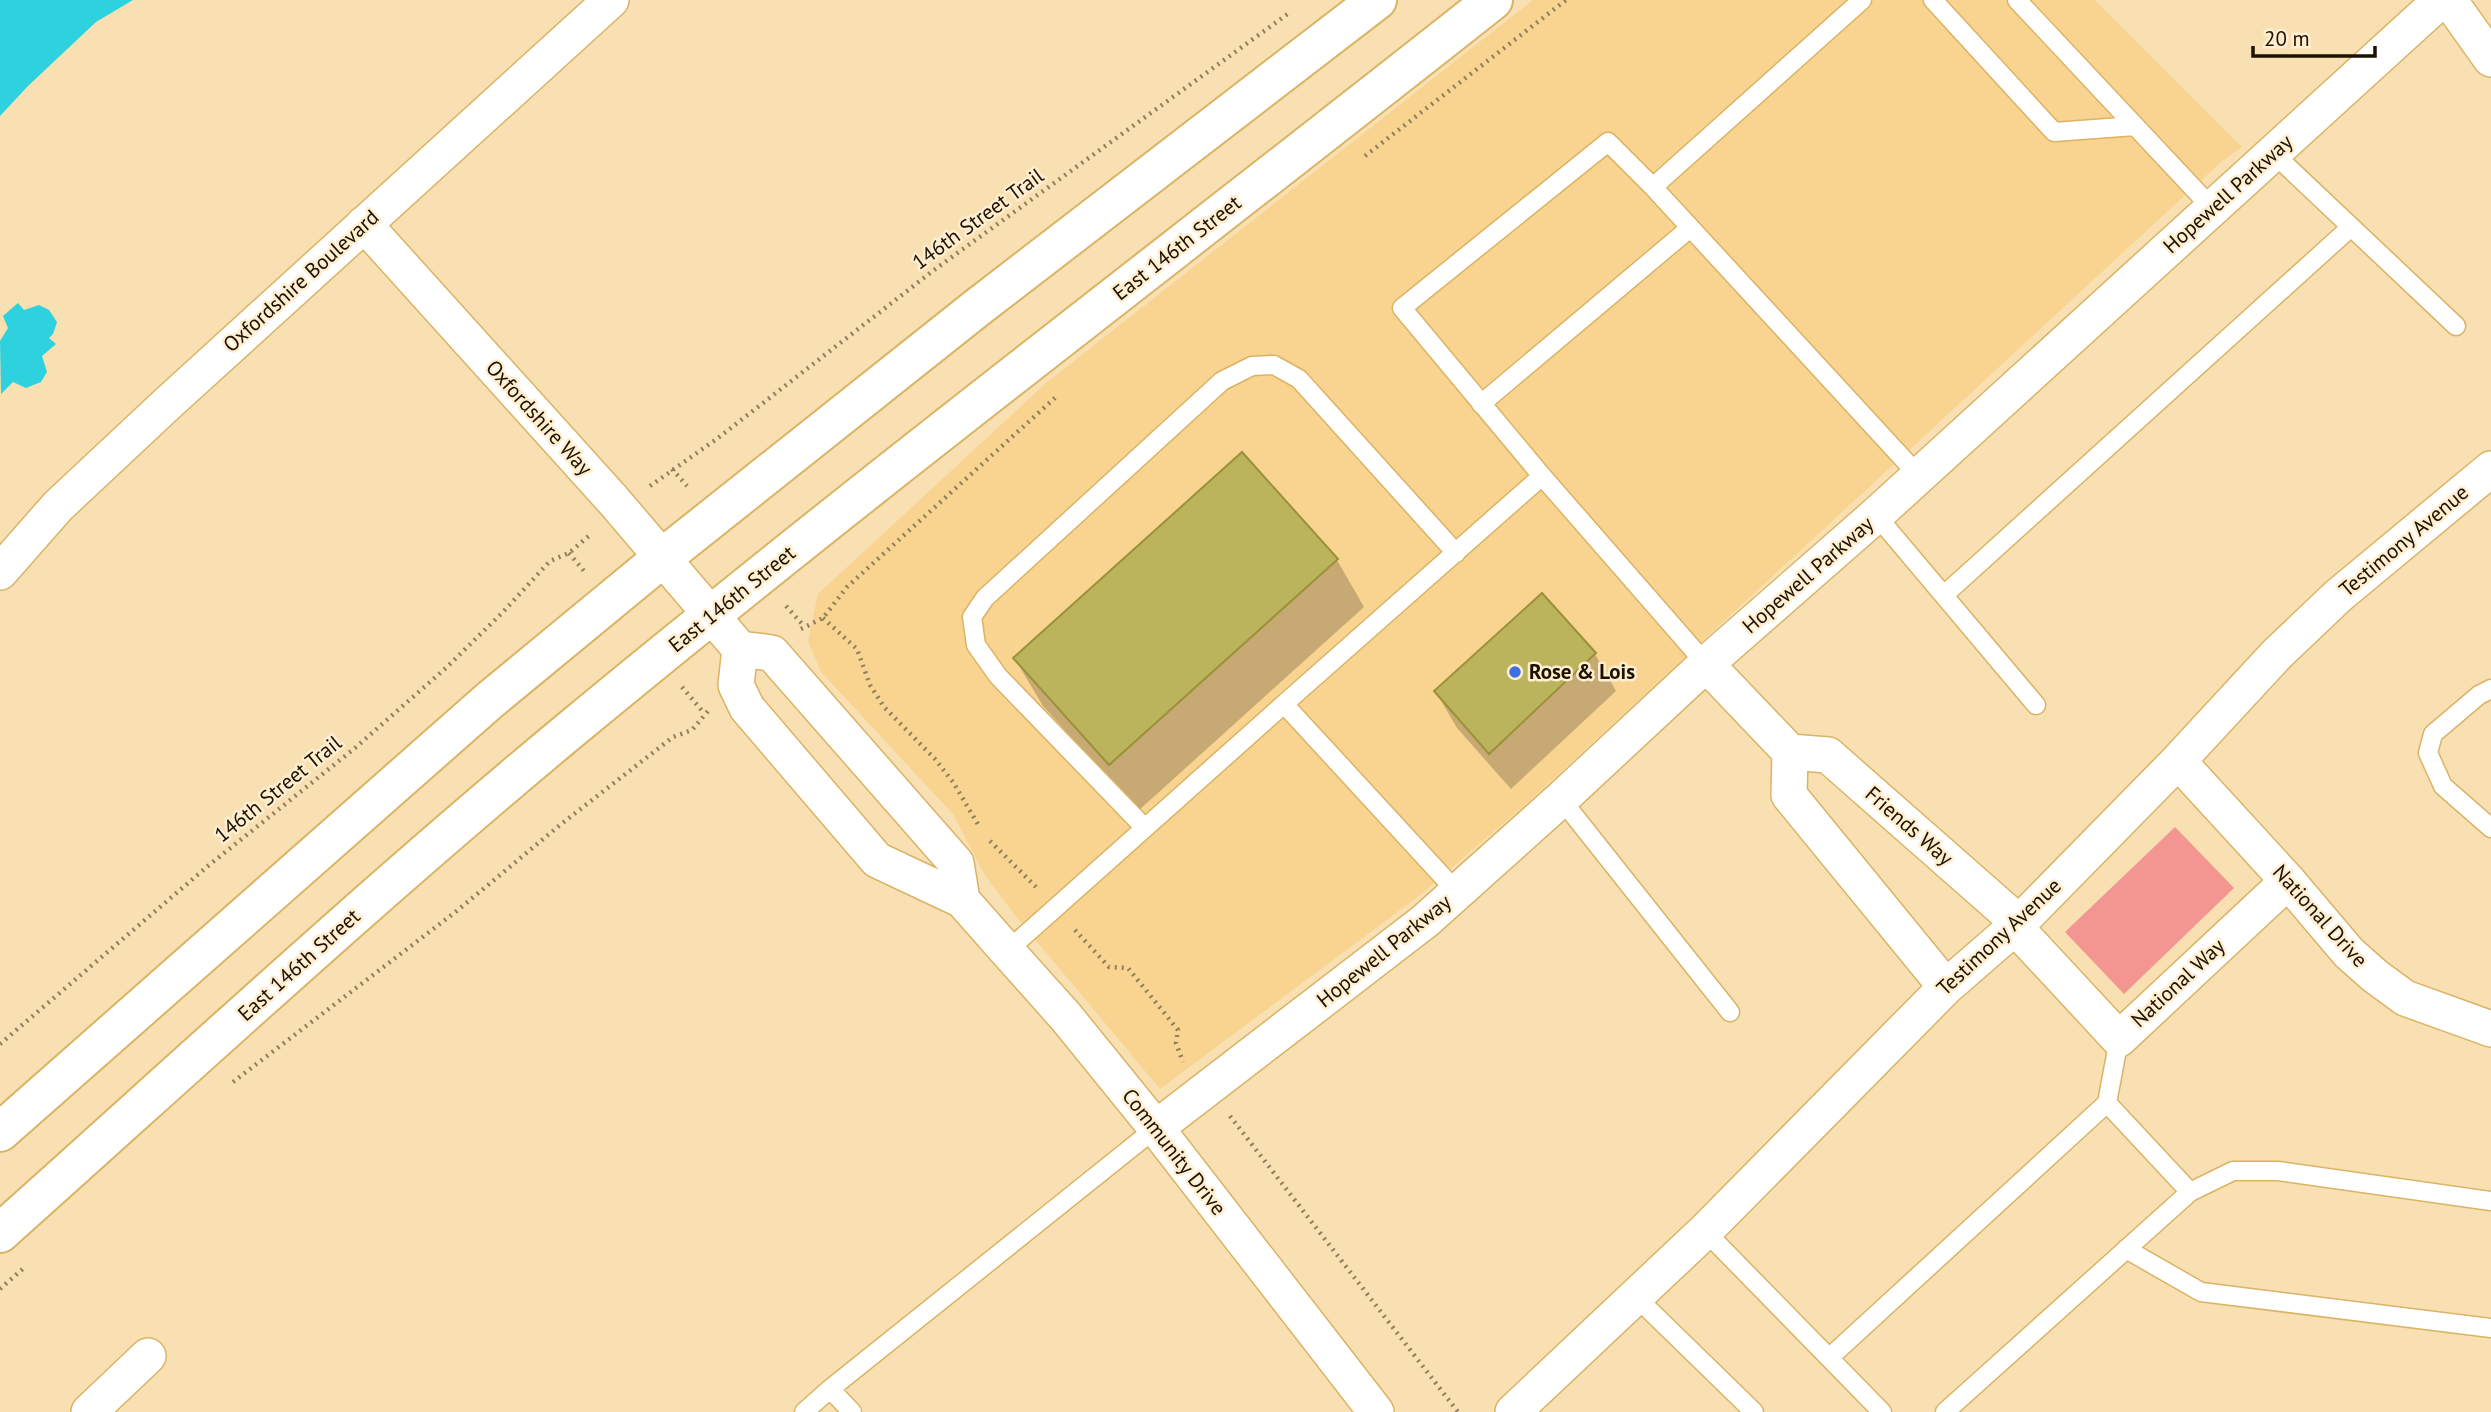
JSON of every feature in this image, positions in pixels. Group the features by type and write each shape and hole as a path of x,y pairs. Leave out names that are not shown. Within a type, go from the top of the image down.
{"main road":[{"path":"0,1132 490,700 661,559 978,307 1377,0"},
{"name":"East 146th Street","path":"0,1233 460,823 709,615 1493,0"}],"street":[{"name":"Oxfordshire Boulevard","path":"0,572 58,506 611,0"},
{"name":"Hopewell Parkway","path":"1156,1128 1425,921 2441,0"},
{"path":"2449,0 2491,59"},
{"name":"Oxfordshire Way","path":"364,224 612,500 709,615"},
{"name":"Testimony Avenue","path":"1513,1412 1705,1231 1945,987 2017,925 2178,761 2277,654 2338,596 2491,469"},
{"path":"709,615 740,649 772,653 956,863 962,900"},
{"name":"Community Drive","path":"740,649 736,685 747,709 877,860 962,900 1066,1017 1156,1128 1376,1412"},
{"path":"1706,664 1790,752 1789,795 1945,987"},
{"name":"Friends Way","path":"1790,752 1828,755 2017,925"},
{"name":"National Drive","path":"2178,761 2288,881 2349,953 2405,998 2491,1030"},
{"name":"National Way","path":"2017,925 2119,1039 2288,881"},
{"path":"89,1412 148,1356"}],"lane":[{"path":"1653,187 1862,0"},
{"path":"1933,0 2054,132 2135,126"},
{"path":"2017,0 2212,208"},
{"path":"1706,664 1542,476 1402,308 1608,142 1653,187 1919,476"},
{"path":"2273,153 2456,326"},
{"path":"1944,595 2351,226"},
{"path":"1481,404 1690,228"},
{"path":"1144,827 998,676 976,645 972,617 985,598 1228,376 1252,366 1274,365 1299,379 1456,553"},
{"path":"1007,951 1542,476"},
{"path":"1876,515 2036,705"},
{"path":"2491,689 2479,695 2433,734 2428,753 2444,786 2491,828"},
{"path":"1284,704 1457,892"},
{"path":"1561,799 1730,1012"},
{"path":"1829,1358 2107,1103 2119,1039"},
{"path":"2107,1103 2190,1192"},
{"path":"804,1412 1156,1128"},
{"path":"1945,1412 2190,1192 2232,1171 2278,1171 2491,1201"},
{"path":"1705,1231 1882,1412"},
{"path":"2126,1249 2201,1293 2491,1328"},
{"path":"1636,1297 1754,1412"},
{"path":"830,1389 852,1412"}],"path":[{"path":"1363,158 1566,0"},
{"name":"146th Street Trail","path":"673,468 719,438 934,270 1292,11"},
{"path":"804,626 822,618 846,587 1058,395"},
{"name":"146th Street Trail","path":"0,1044 208,866 418,694 503,612 550,561 569,552"},
{"path":"822,618 857,649 870,685 884,707 936,759 982,830"},
{"path":"225,1088 458,910 560,825 673,737 692,730 705,715"},
{"path":"989,839 1109,967 1128,968 1178,1030 1176,1042 1179,1055 1224,1108 1458,1412"},
{"path":"0,1289 30,1262"}],"shaded area":[{"path":"1533,0 2095,0 2242,147 2221,162 1527,803 1419,896 1160,1089 1014,914 984,874 953,814 821,672 808,641 818,594 1046,383"},
{"path":"2175,827 2234,888 2124,994 2065,932"}],"water":[{"path":"0,0 133,0 96,22 0,116"},
{"path":"18,303 24,310 39,305 49,310 57,322 49,338 56,344 42,356 47,372 41,382 26,388 13,382 1,394 0,341 8,328 3,316"}],"building":[{"path":"1242,452 1338,559 1109,765 1013,658"},
{"name":"Rose & Lois","path":"1542,593 1596,653 1489,754 1434,691"}],"place":[{"name":"Rose & Lois","path":"1515,672"}]}
